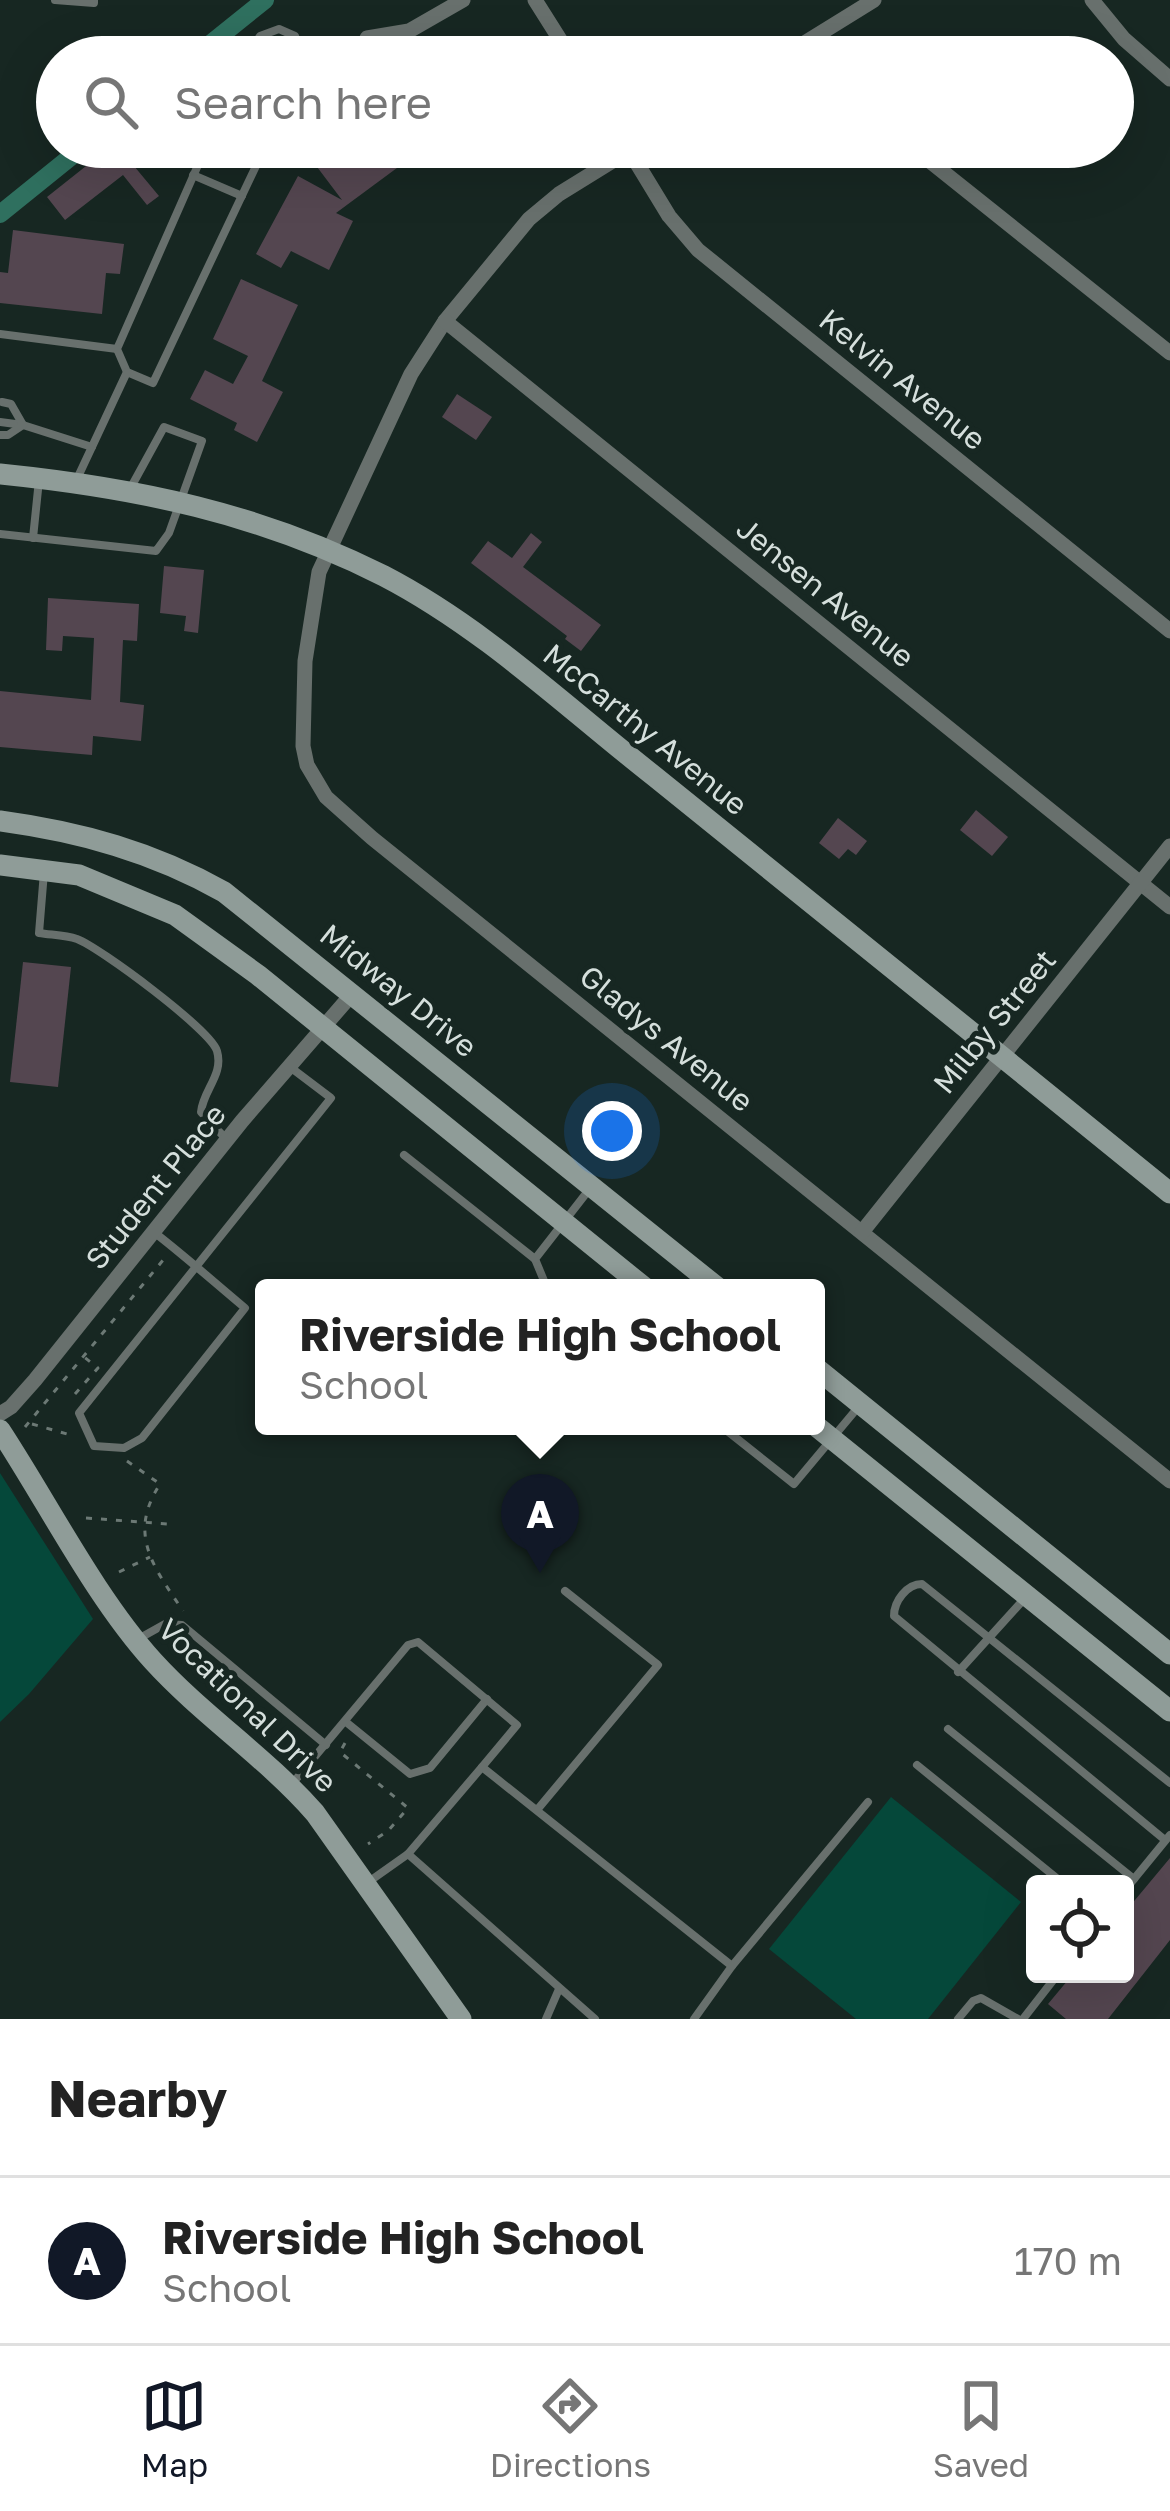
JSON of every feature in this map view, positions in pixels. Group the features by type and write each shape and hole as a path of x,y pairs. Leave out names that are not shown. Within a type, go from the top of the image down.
{"main road":[{"name":"McCarthy Avenue","path":"0,474 129,490 232,514 379,574 460,620 1170,1193"},
{"name":"Midway Drive","path":"0,821 136,849 224,892 707,1279"},
{"path":"0,865 95,880 175,915 224,949 634,1279"},
{"path":"825,1375 1170,1654"},
{"name":"Vocational Drive","path":"0,1430 136,1641 169,1678 291,1785 367,1883 461,2019"},
{"path":"825,1433 1170,1712"}],"street":[{"path":"379,36 409,31 463,0"},
{"path":"535,0 558,36"},
{"path":"817,36 874,0"},
{"path":"1092,0 1122,36"},
{"path":"1134,48 1170,79"},
{"name":"Gladys Avenue","path":"600,168 529,219 446,321 411,374 327,552 313,596 302,713 307,765 326,797 1170,1481"},
{"name":"Kelvin Avenue","path":"642,168 669,216 698,250 1170,631"},
{"path":"938,168 1170,353"},
{"name":"Jensen Avenue","path":"446,321 1170,907"},
{"name":"Milby Street","path":"862,1232 1170,846"},
{"name":"Student Place","path":"0,1414 35,1380 227,1140 353,993"}],"lane":[{"path":"55,0 94,4 94,0"},
{"path":"260,36 279,29 295,36"},
{"path":"196,168 117,349 127,372 153,383 256,168"},
{"path":"193,175 242,196"},
{"path":"0,334 117,349"},
{"path":"76,482 127,372"},
{"path":"2,402 11,404 23,425"},
{"path":"0,422 92,448"},
{"path":"0,434 8,436 23,425"},
{"path":"0,534 156,551 169,533 202,441 164,427 129,490"},
{"path":"33,538 39,478"},
{"path":"44,871 39,932 79,939 197,1023 216,1046 220,1066 202,1098 201,1112 227,1140"},
{"path":"154,1232 173,1247 196,1267 245,1308 142,1438 124,1448 94,1446 79,1413 196,1267 331,1098 289,1066"},
{"path":"404,1155 535,1259 544,1279"},
{"path":"535,1259 592,1186"},
{"path":"825,1433 861,1404"},
{"path":"732,1435 794,1484 824,1435"},
{"path":"1134,1879 1168,1837 894,1616 902,1595 912,1585 922,1584 1170,1783"},
{"path":"537,1810 658,1665 565,1591"},
{"path":"958,1672 1027,1596"},
{"path":"136,1641 165,1624 182,1625 326,1744"},
{"path":"291,1785 408,1645 418,1642 518,1725 408,1854 367,1883"},
{"path":"346,1721 410,1774 419,1773 430,1768 487,1699"},
{"path":"948,1729 1129,1875"},
{"path":"917,1765 1053,1875"},
{"path":"482,1767 732,1966"},
{"path":"694,2019 868,1802"},
{"path":"408,1854 595,2019"},
{"path":"958,2019 978,1998 1014,2018 1049,1983"},
{"path":"546,2019 560,1989"}],"path":[{"path":"24,1428 173,1247"},
{"path":"72,1401 81,1382 98,1368 84,1357"},
{"path":"31,1423 74,1436 83,1447"},
{"path":"112,1461 132,1461 160,1484 143,1522 150,1557 182,1610"},
{"path":"86,1518 168,1524"},
{"path":"119,1573 150,1557"},
{"path":"335,1735 346,1744 340,1752 409,1808 388,1832 368,1844"}],"green space":[{"path":"0,1473 93,1619 0,1722"},
{"path":"891,1797 1021,1902 928,2019 856,2019 769,1949"}],"building":[{"path":"84,168 136,168 159,196 147,205 123,175 65,220 47,197"},
{"path":"318,168 397,168 336,213 353,221 329,270 291,251 281,268 256,254 298,176 342,200"},
{"path":"13,230 124,244 120,274 106,273 102,314 0,303 0,272 8,273"},
{"path":"241,279 298,305 262,381 283,392 257,442 234,430 237,423 190,399 205,370 233,384 248,356 213,339"},
{"path":"457,394 492,417 476,440 442,417"},
{"path":"531,533 542,542 523,567 601,625 581,651 471,563 488,541 512,558"},
{"path":"164,566 204,570 198,633 184,631 186,616 160,613"},
{"path":"48,598 139,604 137,641 123,640 120,702 144,705 141,741 93,736 92,755 0,747 0,691 91,700 94,638 63,636 62,651 46,650"},
{"path":"976,810 1008,837 992,856 960,830"},
{"path":"838,818 867,841 856,855 848,849 839,859 819,843"},
{"path":"23,962 71,967 58,1087 10,1082"},
{"path":"1170,1858 1170,1940 1108,2019 1066,2019 1048,2004 1066,1983 1134,1983 1134,1901"}],"waterway":[{"path":"220,36 265,0"},
{"path":"0,214 57,168"}],"place":[{"name":"Riverside High School","path":"540,1573"}]}
